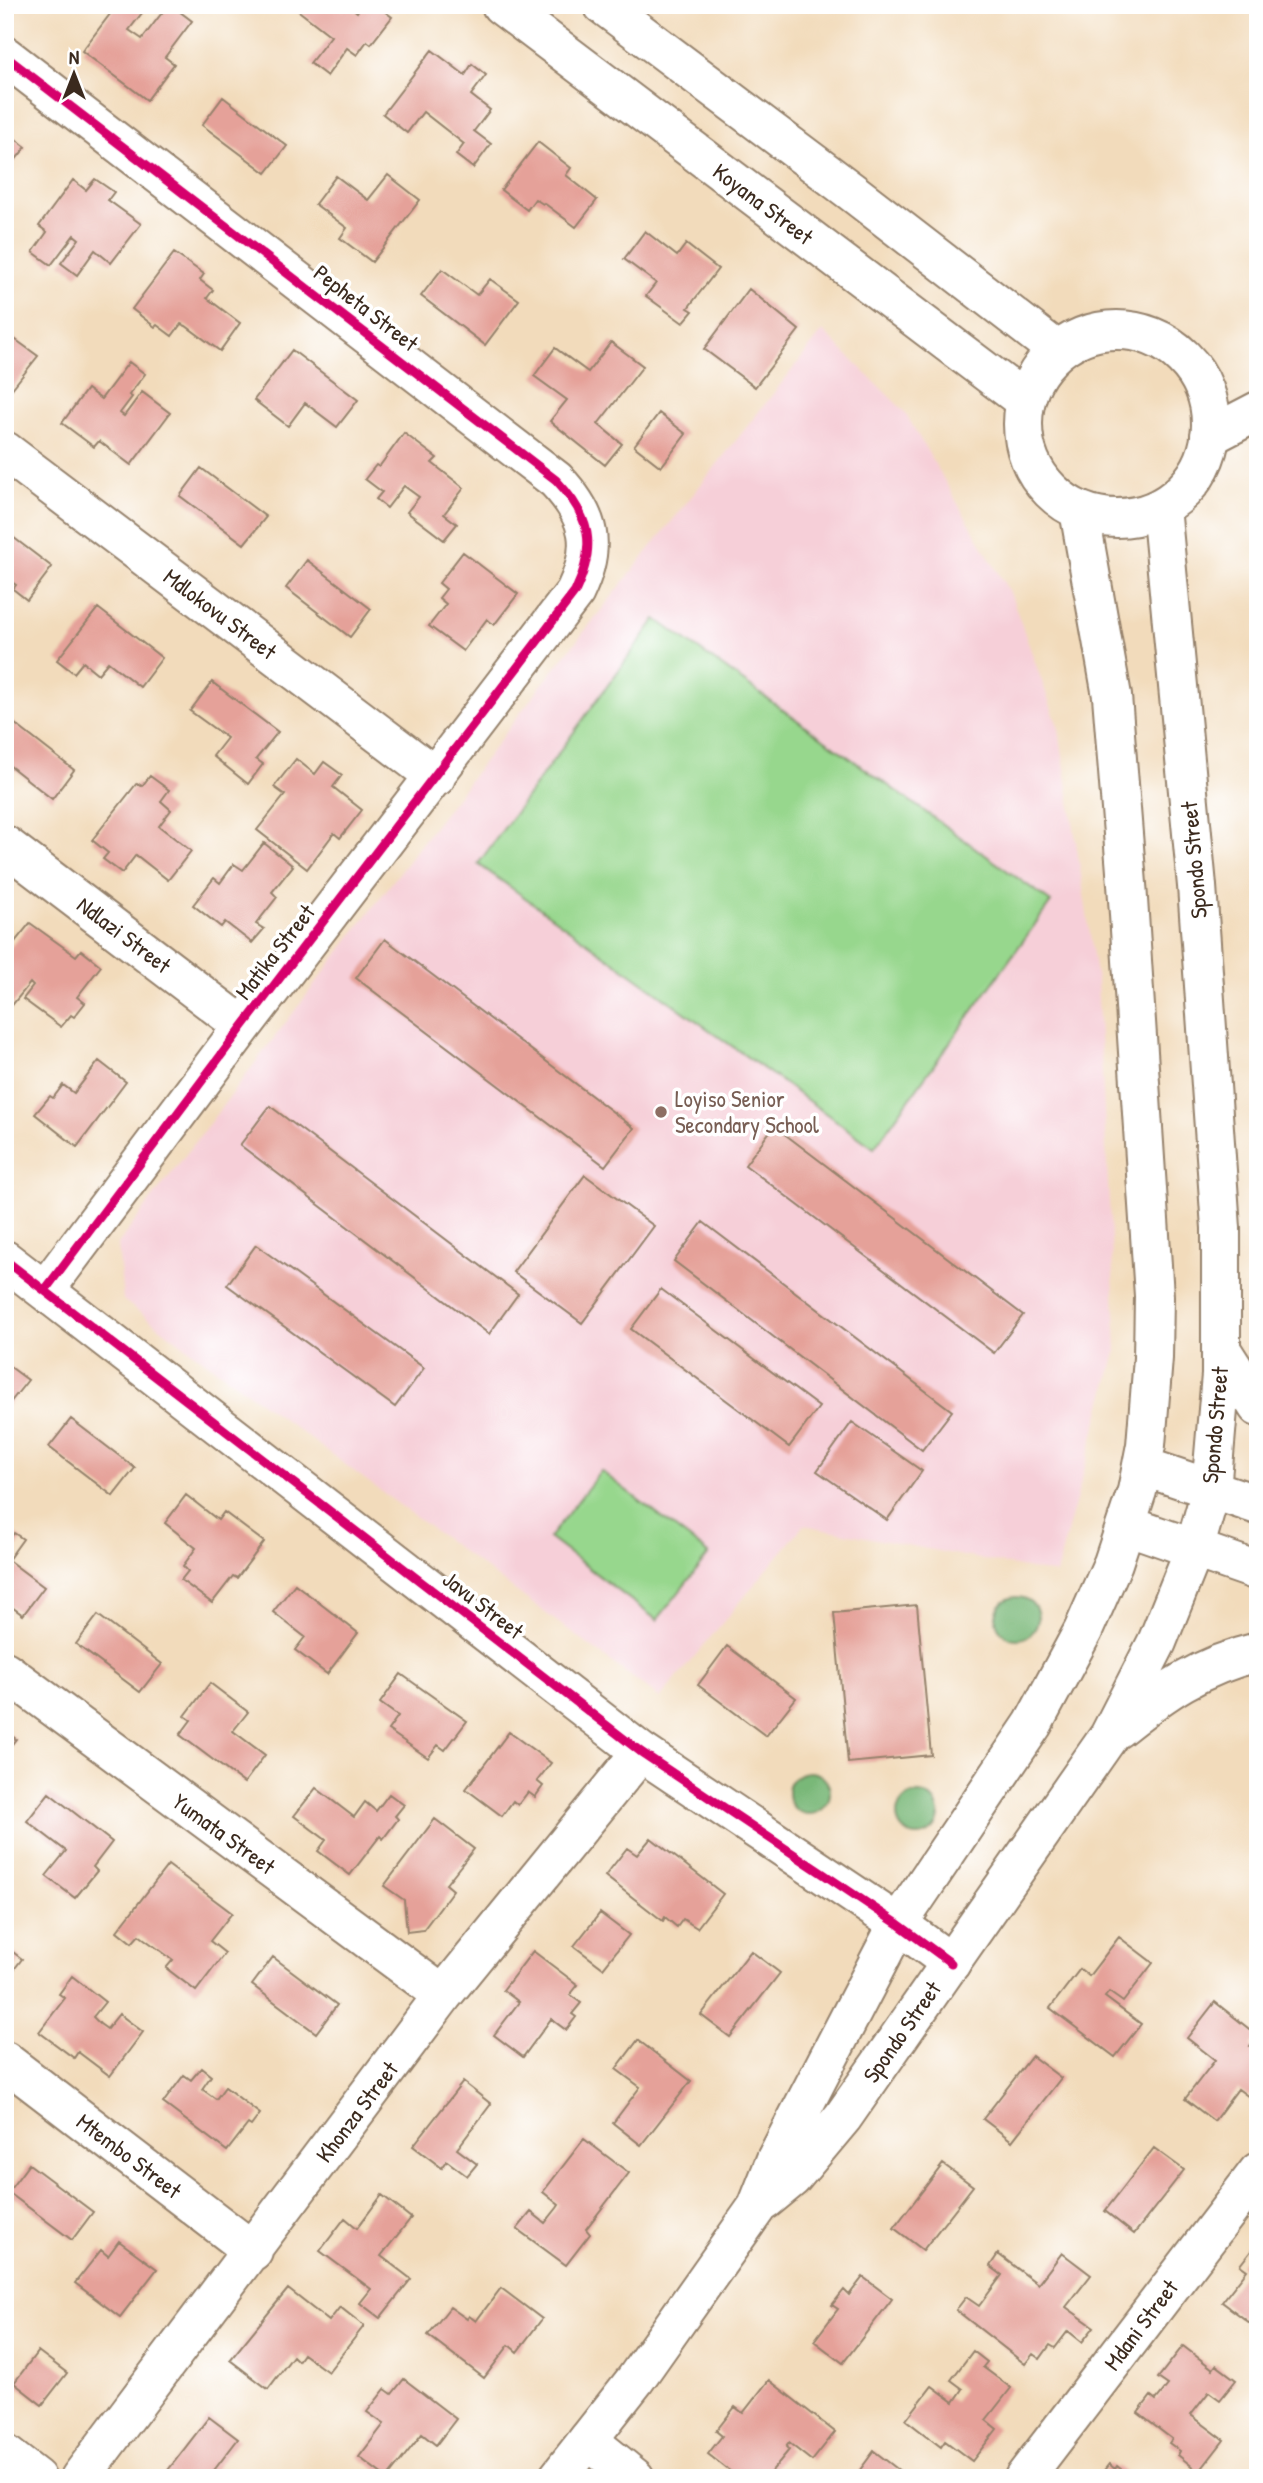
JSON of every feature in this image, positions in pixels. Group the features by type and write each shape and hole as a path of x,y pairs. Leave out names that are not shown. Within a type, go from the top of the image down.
{"main road":[{"name":"Koyana Street","path":"501,5 1025,401"},
{"path":"603,5 1058,351"},
{"name":"Pepheta Street","path":"5,56 523,453 571,496 585,525 588,559 575,592 540,641"},
{"path":"1098,332 1143,334 1163,342 1181,356 1196,373 1206,393 1211,414 1205,458 1180,495 1161,507 1134,517 1106,517 1079,510 1060,499 1044,484 1032,466 1025,445 1025,401 1039,373 1058,351 1077,340 1098,332"},
{"path":"1210,436 1258,411"},
{"name":"Mdlokovu Street","path":"5,451 436,777"},
{"name":"Spondo Street","path":"757,2207 792,2178 843,2117 1109,1736 1157,1642 1194,1550 1211,1490 1222,1349 1221,1228 1197,886 1161,507"},
{"name":"Spondo Street","path":"558,2478 635,2380 757,2207 775,2159 898,1924 1032,1724 1083,1631 1113,1563 1138,1491 1146,1446 1153,1358 1154,1296 1143,1111 1112,696 1079,510"},
{"name":"Matika Street","path":"45,1290 243,1026 540,641"},
{"name":"Ndlazi Street","path":"5,845 243,1026"},
{"name":"Javu Street","path":"5,1260 641,1752 898,1924 951,1963"},
{"path":"1222,1349 1258,1407"},
{"path":"1142,1466 1258,1505"},
{"path":"1126,1525 1258,1572"},
{"path":"1109,1736 1167,1691 1205,1669 1258,1652"},
{"name":"Yumata Street","path":"5,1671 443,1995"},
{"name":"Khonza Street","path":"80,2478 443,1995 641,1752"},
{"name":"Mtembo Street","path":"5,2061 253,2251"},
{"name":"Mdani Street","path":"1024,2478 1258,2172"},
{"path":"588,2440 635,2478"},
{"path":"5,2454 36,2478"}],"shaded area":[{"name":"Loyiso Senior Secondary School","path":"823,331 904,411 1011,595 1059,729 1097,981 1117,1349 1056,1574 804,1525 660,1698 123,1300 118,1244 537,691"}],"green space":[{"path":"656,619 1051,902 874,1148 478,864"},
{"path":"601,1471 709,1554 657,1620 549,1538"},
{"path":"1017,1597 1032,1603 1038,1618 1032,1633 1017,1639 1002,1633 996,1618 1002,1603"},
{"path":"809,1772 824,1778 830,1793 824,1808 809,1814 794,1808 788,1793 794,1778"},
{"path":"918,1794 933,1800 939,1815 933,1830 918,1836 903,1830 897,1815 903,1800"}],"building":[{"path":"117,5 141,5 145,9 129,30 142,39 168,5 192,21 165,57 174,64 147,100 82,51"},
{"path":"291,5 349,5 357,12 362,5 376,5 392,17 371,44 367,41 357,55 347,48 327,76 310,63 331,36"},
{"path":"432,50 465,75 472,64 486,75 471,95 490,110 474,131 491,144 473,168 456,155 464,144 423,112 407,133 383,114"},
{"path":"223,97 287,146 266,173 202,125"},
{"path":"5,131 26,147 5,173"},
{"path":"538,142 571,168 566,175 597,200 576,227 544,203 535,199 527,210 501,190"},
{"path":"388,175 420,200 372,262 340,238 347,228 315,204 336,176 368,200"},
{"path":"95,179 114,192 108,200 141,224 111,263 95,250 77,275 61,263 79,239 74,235 51,265 33,252 47,232 39,226 73,180 86,190"},
{"path":"645,231 677,256 686,244 718,269 688,308 693,311 683,323 646,296 656,283 624,259"},
{"path":"174,253 204,274 200,280 213,290 207,298 240,323 220,351 186,326 181,324 172,336 132,309"},
{"path":"442,269 477,295 490,279 519,300 485,345 421,296"},
{"path":"749,289 799,330 755,387 704,349"},
{"path":"5,332 38,356 11,390 5,386"},
{"path":"611,342 643,366 598,424 622,444 605,465 550,421 567,400 534,376 555,348 588,372"},
{"path":"292,350 358,400 337,427 305,403 288,426 254,400"},
{"path":"129,362 145,374 129,395 132,397 120,413 124,416 142,392 170,413 131,465 99,441 94,447 62,423 87,389 101,399"},
{"path":"659,413 686,434 661,467 634,446"},
{"path":"404,433 437,458 432,463 464,488 444,514 457,524 444,540 407,512 419,497 404,486 387,508 376,499 382,492 365,479 376,465 379,467"},
{"path":"201,468 266,517 244,544 180,496"},
{"path":"5,531 52,567 27,600 13,589 16,585 5,577"},
{"path":"463,552 518,594 494,625 487,619 463,651 429,626 446,604 439,598 446,589 439,583"},
{"path":"307,560 371,609 350,637 286,588"},
{"path":"98,608 162,658 140,687 108,662 98,674 83,662 74,673 57,660"},
{"path":"212,682 278,732 256,759 263,764 248,784 213,756 227,738 190,711"},
{"path":"10,720 74,770 52,799 5,762 5,725"},
{"path":"296,759 315,774 324,762 342,775 333,787 362,810 340,838 334,833 307,869 257,830 285,795 274,787"},
{"path":"150,776 169,790 161,801 171,810 159,826 191,851 168,880 136,855 122,873 103,859 108,853 92,840 137,783 142,786"},
{"path":"264,843 293,866 272,892 277,897 256,924 264,929 252,943 225,922 221,927 193,905 214,878 220,883 234,864 243,870"},
{"path":"30,923 76,956 81,950 101,966 77,997 85,1003 74,1017 71,1015 61,1027 23,999 33,986 30,983 5,1014 5,954"},
{"path":"385,939 634,1128 605,1166 356,978"},
{"path":"99,1061 126,1082 77,1147 35,1114 63,1085 74,1093"},
{"path":"270,1106 518,1294 489,1334 240,1145"},
{"path":"774,1126 1023,1315 994,1353 745,1165"},
{"path":"585,1175 654,1226 582,1323 513,1272"},
{"path":"703,1222 952,1411 922,1450 674,1261"},
{"path":"256,1245 424,1368 395,1407 227,1285"},
{"path":"661,1289 819,1407 789,1447 631,1329"},
{"path":"5,1363 28,1380 5,1409"},
{"path":"71,1419 135,1468 113,1496 49,1447"},
{"path":"852,1422 922,1471 887,1520 817,1471"},
{"path":"186,1495 218,1520 224,1512 264,1542 237,1578 233,1576 212,1603 181,1580 188,1571 183,1566 196,1548 165,1523"},
{"path":"14,1533 23,1539 8,1560 44,1587 23,1615 5,1602 5,1534 10,1538"},
{"path":"295,1584 358,1633 327,1674 295,1650 305,1637 273,1612"},
{"path":"917,1605 931,1755 848,1763 834,1613"},
{"path":"98,1615 162,1664 140,1692 76,1644"},
{"path":"727,1646 796,1698 766,1736 698,1685"},
{"path":"401,1674 467,1721 445,1750 438,1745 428,1758 388,1730 398,1716 380,1703"},
{"path":"210,1683 248,1712 233,1731 265,1755 244,1783 180,1735 191,1720 185,1716"},
{"path":"5,1731 16,1739 5,1753"},
{"path":"509,1732 551,1763 537,1781 543,1786 535,1797 528,1792 518,1805 513,1801 502,1816 466,1789"},
{"path":"316,1788 354,1817 365,1802 376,1811 389,1794 404,1805 395,1816 398,1819 383,1839 380,1836 350,1875 318,1851 326,1840 294,1816"},
{"path":"49,1793 112,1842 93,1867 97,1871 75,1898 46,1876 66,1851 27,1821"},
{"path":"435,1819 474,1849 446,1884 453,1890 423,1930 407,1932 404,1900 384,1886"},
{"path":"651,1838 723,1894 697,1928 683,1919 677,1927 665,1917 663,1921 605,1876 627,1848 637,1855"},
{"path":"168,1865 232,1913 210,1941 225,1953 196,1991 166,1968 173,1960 139,1935 132,1943 117,1931"},
{"path":"600,1913 629,1935 603,1968 574,1946"},
{"path":"1119,1937 1153,1963 1123,2002 1109,1992 1105,1997 1141,2024 1115,2057 1050,2008 1080,1969 1089,1976"},
{"path":"5,1946 22,1959 5,1981"},
{"path":"533,1951 578,1985 570,1995 581,2003 572,2014 576,2017 566,2030 551,2019 523,2057 494,2035 519,2002 503,1990"},
{"path":"751,1951 780,1973 730,2037 701,2015"},
{"path":"273,1957 337,2005 316,2033 252,1985"},
{"path":"72,1976 105,2002 93,2017 100,2024 107,2029 119,2014 143,2032 110,2076 78,2052 74,2058 39,2032 65,1998 59,1994"},
{"path":"1215,2002 1258,2036 1250,2046 1258,2051 1258,2086 1249,2097 1238,2089 1214,2121 1185,2099 1215,2060 1187,2038"},
{"path":"638,2040 691,2081 641,2145 613,2123 640,2087 616,2069"},
{"path":"1032,2056 1061,2078 1012,2141 983,2119"},
{"path":"201,2068 211,2076 202,2089 216,2099 225,2087 260,2114 251,2126 248,2124 227,2151 163,2103 184,2075 191,2080"},
{"path":"463,2082 491,2104 457,2149 477,2164 467,2176 447,2161 442,2168 413,2146"},
{"path":"584,2139 629,2173 586,2229 590,2234 566,2265 517,2229 531,2212 545,2223 557,2208 559,2205 543,2192"},
{"path":"1154,2148 1184,2170 1134,2234 1105,2211"},
{"path":"29,2164 93,2212 72,2240 8,2192"},
{"path":"943,2164 973,2186 923,2250 894,2228"},
{"path":"382,2195 411,2218 381,2256 411,2279 380,2318 360,2303 371,2289 320,2251 345,2218 357,2228"},
{"path":"119,2241 157,2269 120,2317 75,2283 101,2250 108,2256"},
{"path":"1258,2242 1258,2329 1222,2302 1247,2270 1240,2265"},
{"path":"1062,2253 1091,2275 1066,2307 1094,2327 1082,2342 1068,2331 1055,2348 1050,2345 1040,2359 1033,2354 1025,2364 956,2310 966,2297 979,2306 1002,2275 990,2266 998,2254 1038,2284"},
{"path":"863,2277 892,2299 843,2363 814,2341 838,2309 832,2305 844,2290 849,2295"},
{"path":"501,2288 542,2319 517,2352 509,2345 484,2378 428,2335 450,2307 467,2319 469,2316 476,2321"},
{"path":"288,2289 329,2321 340,2307 364,2326 328,2372 303,2354 298,2361 293,2356 268,2389 230,2360"},
{"path":"1183,2346 1213,2369 1216,2365 1236,2380 1220,2400 1209,2392 1191,2415 1224,2440 1199,2472 1178,2455 1180,2451 1169,2443 1172,2439 1138,2413 1151,2396 1156,2400 1168,2385 1158,2378"},
{"path":"38,2351 67,2373 42,2405 14,2383"},
{"path":"973,2351 987,2362 983,2367 1011,2388 986,2420 997,2429 972,2461 945,2441 941,2447 906,2420 932,2386 954,2402 963,2389 951,2380"},
{"path":"404,2379 456,2419 436,2445 422,2434 387,2478 359,2457 384,2424 367,2412 385,2389 392,2394"},
{"path":"769,2380 835,2432 812,2461 789,2443 786,2447 789,2450 766,2478 727,2478 731,2472 708,2454 722,2436 716,2431 735,2407 743,2413"},
{"path":"209,2417 238,2439 208,2478 162,2478"},
{"path":"874,2451 909,2478 854,2478"},
{"path":"1109,2464 1115,2469 1117,2466 1132,2478 1098,2478"}],"cycle path":[{"path":"5,56 556,480 577,507 587,533 588,546 582,575 575,592 45,1290"},
{"path":"5,1260 641,1752 898,1924 951,1963"}],"place":[{"name":"Loyiso Senior Secondary School","path":"661,1112"}]}
